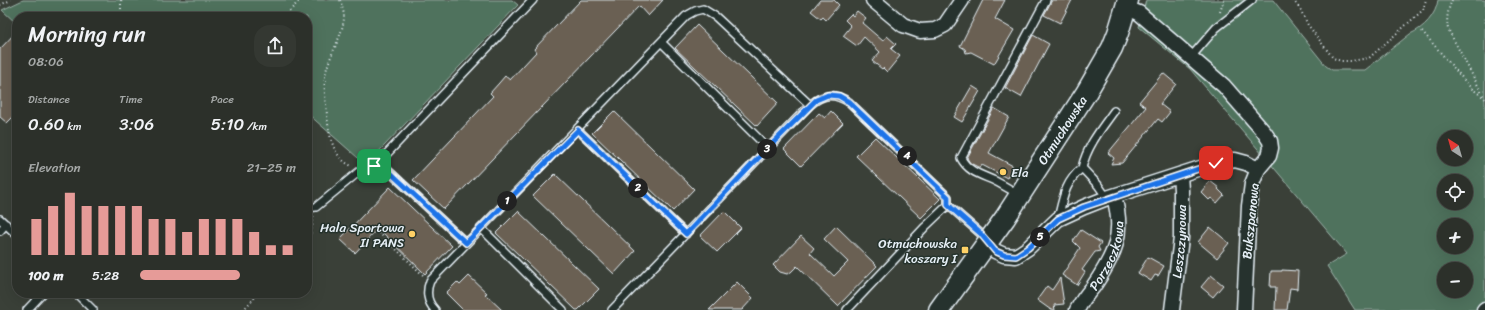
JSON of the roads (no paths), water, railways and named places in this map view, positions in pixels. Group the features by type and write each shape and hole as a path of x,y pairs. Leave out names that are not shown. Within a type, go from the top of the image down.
{"main road":[{"name":"Otmuchowska","path":"939,310 988,243 1086,93 1106,60 1118,33 1127,4"}],"street":[{"path":"873,0 903,25 920,31 935,30 945,25 962,0"},
{"path":"1127,4 1224,86 1264,132 1270,141 1271,148 1269,156 1258,169"},
{"name":"Bukszpanowa","path":"988,243 995,251 1004,255 1016,256 1028,248 1058,219 1084,207 1216,163 1235,160 1246,163 1258,169 1252,184 1249,206 1244,310"},
{"name":"Leszczynowa","path":"1171,309 1175,291 1181,238 1180,175"},
{"name":"Porzeczkowa","path":"1077,310 1104,270 1118,238 1118,210 1110,198"}],"lane":[{"path":"312,207 316,206 361,170 374,166 379,162 534,0"},
{"path":"1020,195 995,181 980,175 965,165 962,158 1046,0"},
{"path":"1191,57 1216,28 1252,0"},
{"path":"435,310 431,306 428,296 427,290 430,281 578,130 686,16 695,11 703,9 716,17 810,105"},
{"path":"661,42 768,148"},
{"path":"612,310 810,105 816,100 828,95 839,96 849,102 948,197 948,205 925,227 847,310"},
{"path":"1058,219 1063,195 1069,182 1082,168 1085,156 1094,138 1114,111"},
{"path":"578,130 686,234"},
{"path":"379,162 466,243"},
{"path":"1082,168 1110,198"},
{"path":"948,205 980,233 988,243"},
{"path":"0,218 12,230"},
{"path":"0,231 6,224"},
{"path":"481,228 564,310"},
{"path":"27,310 38,298"},
{"path":"81,298 93,310"}],"place":[{"name":"Ela","path":"1003,172"},
{"name":"Hala Sportowa II PANS","path":"412,234"},
{"name":"Otmuchowska koszary I","path":"965,250"}]}
